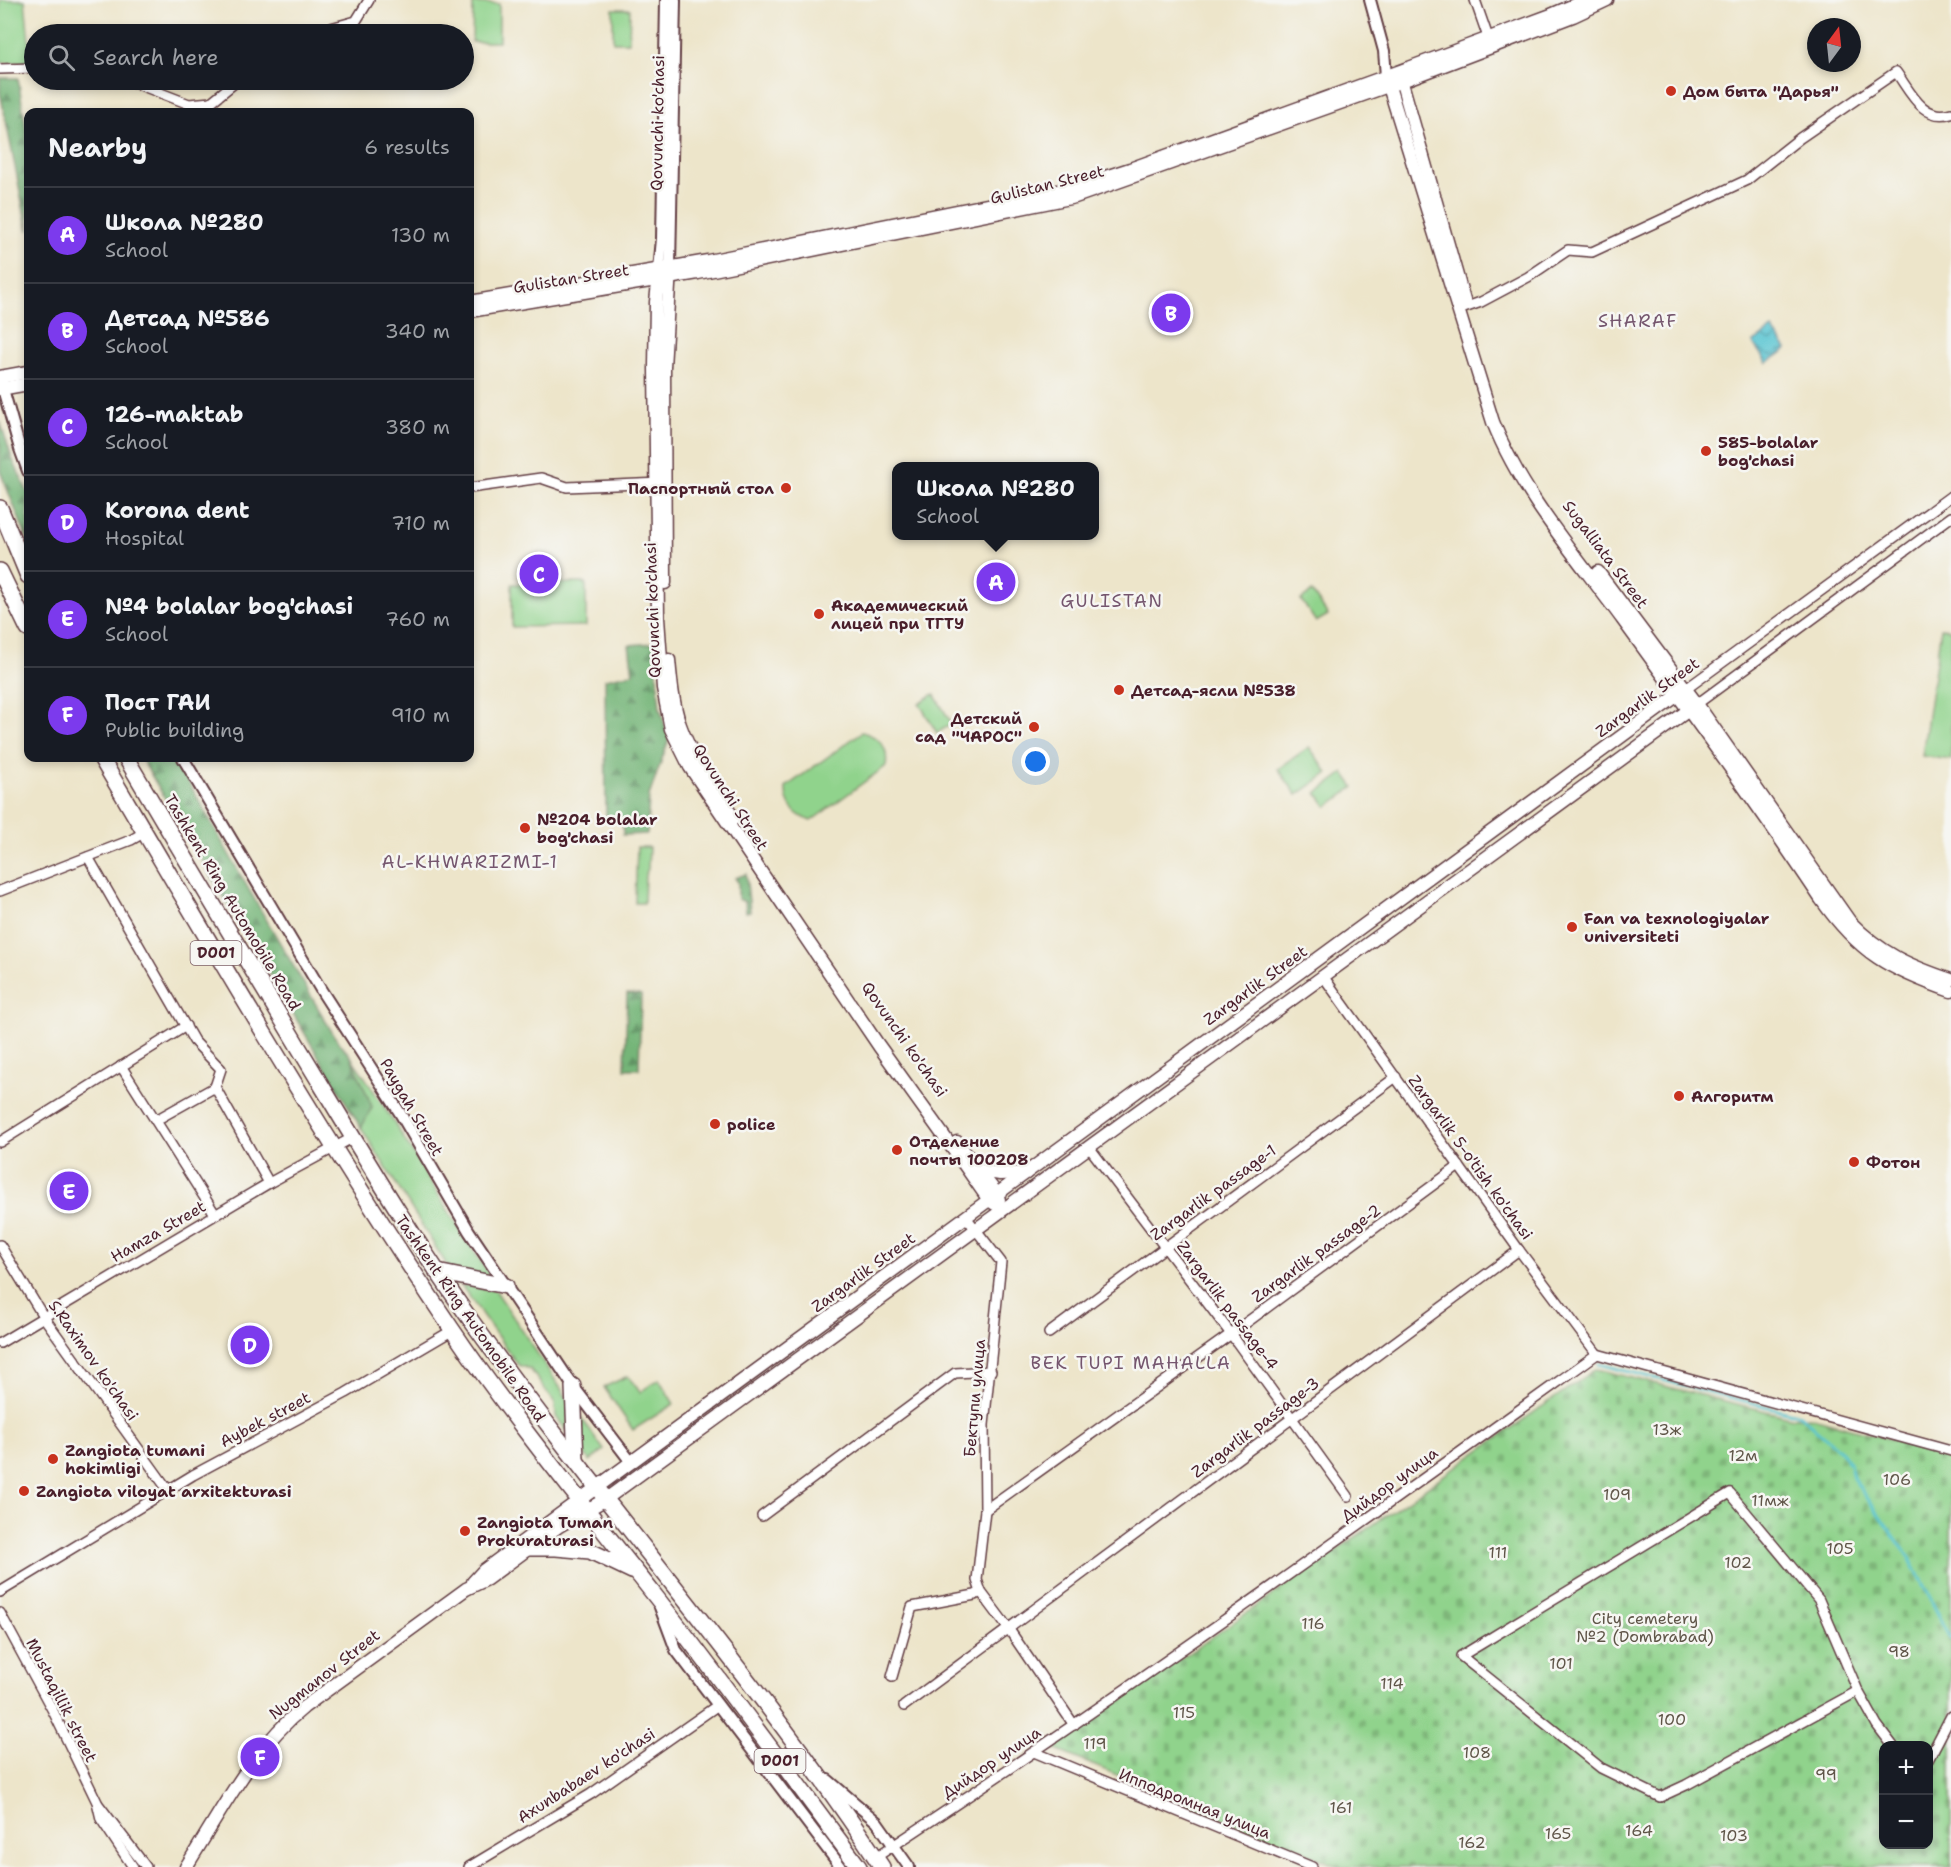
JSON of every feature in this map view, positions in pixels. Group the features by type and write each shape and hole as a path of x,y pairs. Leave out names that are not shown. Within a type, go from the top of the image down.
{"highway":[{"path":"0,508 24,566"},
{"path":"0,571 22,604"},
{"name":"Tashkent Ring Automobile Road","path":"103,762 333,1148 453,1330 582,1505 701,1656 861,1867"},
{"name":"Tashkent Ring Automobile Road","path":"128,762 352,1138 437,1272 480,1334 811,1766"},
{"path":"437,1272 506,1286"},
{"path":"573,1386 576,1460"},
{"path":"529,1548 590,1551 637,1574"},
{"path":"701,1656 717,1642"},
{"name":"D001","path":"811,1766 879,1862"},
{"path":"861,1867 879,1862"}],"main road":[{"name":"Gulistan Street","path":"1490,43 1586,0"},
{"name":"Gulistan Street","path":"474,310 664,274 1063,190 1130,170 1400,77 1490,43 1573,16 1607,0"},
{"name":"Sugalliata Street","path":"1400,77 1462,309"},
{"name":"Sugalliata Street","path":"1388,81 1500,419 1520,461 1682,692 1850,922 1889,956 1951,980"},
{"name":"Gulistan Street","path":"474,301 664,274"},
{"name":"Qovunchi ko'chasi","path":"664,274 660,483 665,618 674,698 686,739 698,762 768,872 885,1042 978,1170 1003,1210"},
{"path":"1,384 24,374"},
{"path":"1,384 24,384"},
{"name":"Qovunchi Street","path":"660,483 658,618 663,688 667,713 678,746 832,977 993,1197"},
{"name":"Zargarlik Street","path":"601,1493 630,1462 1682,692"},
{"name":"Sugalliata Street","path":"1693,707 1826,906 1849,933 1869,953 1885,963 1911,976 1951,991"},
{"name":"Zargarlik Street","path":"582,1505 976,1230 1693,707"},
{"path":"1388,907 1393,925"},
{"path":"1377,915 1393,925"},
{"path":"1313,963 1323,976"},
{"name":"Zargarlik passage-4","path":"1080,1134 1089,1147"},
{"path":"978,1170 1000,1174 1027,1173"},
{"name":"Nugmanov Street","path":"186,1867 244,1774 279,1730 303,1707 466,1589 487,1579 559,1526 582,1505"},
{"name":"Nugmanov Street","path":"466,1589 484,1570 582,1505"}],"street":[{"path":"345,24 356,21 369,0"},
{"name":"Qovunchi ko'chasi","path":"664,274 662,239 666,0"},
{"name":"Qovunchi ko'chasi","path":"664,274 675,0"},
{"name":"Sugalliata Street","path":"1370,0 1384,51 1388,81"},
{"path":"1475,0 1490,43"},
{"name":"Sugalliata Street","path":"1384,51 1400,77"},
{"path":"0,69 24,68"},
{"path":"1462,309 1482,302 1528,277 1568,250 1592,252 1746,180 1800,138 1896,72 1923,109 1930,114 1951,113"},
{"path":"153,90 189,104 211,102 226,90"},
{"path":"1,384 24,460"},
{"path":"474,487 541,478 567,487 660,483"},
{"name":"Zargarlik Street","path":"1682,692 1951,496"},
{"path":"1930,512 1938,526"},
{"name":"Zargarlik Street","path":"1693,707 1951,517"},
{"path":"1780,620 1791,634"},
{"name":"Paygah Street","path":"185,762 315,980 365,1057 438,1180 573,1386 630,1462"},
{"path":"0,891 145,832"},
{"path":"88,857 194,1041 221,1069 215,1087 156,1120"},
{"name":"Zargarlik 5-o'tish ko'chasi","path":"1323,976 1519,1250 1597,1354"},
{"path":"0,1142 186,1026"},
{"path":"122,1066 215,1214"},
{"name":"Zargarlik passage-1","path":"1049,1333 1396,1077"},
{"path":"215,1087 269,1183"},
{"name":"Hamza Street","path":"0,1343 215,1214 352,1138"},
{"name":"Zargarlik passage-4","path":"1089,1147 1348,1496"},
{"name":"Zargarlik passage-2","path":"984,1510 1459,1166"},
{"name":"Бектупи улица","path":"966,1217 1001,1262 984,1425 984,1510 977,1580 981,1592"},
{"name":"S.Raximov ko'chasi","path":"0,1245 43,1316 168,1490"},
{"name":"Zargarlik passage-3","path":"904,1706 1519,1250"},
{"name":"Aybek street","path":"0,1592 168,1490 346,1393 453,1330"},
{"path":"1597,1354 1951,1451"},
{"name":"Дийдор улица","path":"879,1862 895,1845 1074,1725 1597,1354"},
{"path":"762,1516 955,1373 991,1371"},
{"path":"1858,1691 1660,1797 1601,1768 1461,1656 1730,1493 1819,1599 1858,1691 1877,1725 1889,1741"},
{"path":"892,1677 912,1607 981,1592 1074,1725"},
{"path":"657,1599 676,1650 841,1867"},
{"name":"Mustaqillik street","path":"0,1613 53,1711 97,1802 146,1867"},
{"name":"Axunbabaev ko'chasi","path":"469,1867 591,1794 718,1705"},
{"path":"1933,1752 1951,1716"},
{"name":"Ипподромная улица","path":"1034,1752 1312,1867"},
{"path":"811,1766 877,1822 909,1867"},
{"name":"Mustaqillik street","path":"97,1802 101,1819 133,1867"}],"green space":[{"path":"0,0 25,0 27,24 24,24 24,62 0,63"},
{"path":"473,3 499,4 499,42 474,42"},
{"path":"613,9 630,9 629,42 613,42"},
{"path":"0,78 18,78 24,116 24,211 0,92"},
{"path":"0,421 12,458 24,484 24,531 0,471"},
{"path":"586,583 586,626 512,627 512,584"},
{"path":"1312,592 1328,615 1316,622 1301,600"},
{"path":"1941,628 1951,629 1951,760 1922,756"},
{"path":"654,643 660,708 669,739 649,796 647,834 623,835 622,821 606,821 605,679 633,673 629,645"},
{"path":"934,694 952,724 937,733 919,703"},
{"path":"862,732 874,737 882,744 886,753 886,766 811,821 800,816 789,804 786,787"},
{"path":"1309,747 1328,773 1297,795 1278,769"},
{"path":"143,762 177,762 335,1037 351,1057 372,1107 361,1128"},
{"path":"1344,773 1354,787 1327,807 1317,793"},
{"path":"637,847 649,847 644,903 635,903"},
{"path":"746,874 750,911 746,912 745,902 738,899 738,882 735,878"},
{"path":"627,994 641,995 639,1069 625,1069"},
{"path":"351,1057 489,1274 487,1278 450,1270 361,1128 372,1107"},
{"path":"461,1285 496,1291 569,1401 567,1431 556,1417 555,1403 530,1369 518,1365"},
{"name":"City cemetery №2 (Dombrabad)","path":"1596,1369 1793,1418 1810,1417 1951,1456 1951,1867 1340,1867 1049,1747 1205,1642"},
{"path":"628,1376 640,1392 659,1379 674,1404 633,1430 604,1387"},
{"path":"578,1413 604,1450 590,1461 583,1452"}],"water":[{"path":"1772,329 1787,349 1767,363 1753,343"}],"waterway":[{"path":"1599,1364 1800,1415 1841,1452 1850,1464 1853,1478 1909,1557 1951,1639"}],"place":[{"name":"Дом быта \"Дарья\"","path":"1671,91"},
{"name":"Детсад №586","path":"1171,313"},
{"name":"585-bolalar bog'chasi","path":"1706,451"},
{"name":"Паспортный стол","path":"786,488"},
{"name":"126-maktab","path":"539,574"},
{"name":"Школа №280","path":"996,582"},
{"name":"Академический лицей при ТГТУ","path":"819,614"},
{"name":"Детсад-ясли №538","path":"1119,690"},
{"name":"Детский сад \"ЧАРОС\"","path":"1034,727"},
{"name":"№204 bolalar bog'chasi","path":"525,828"},
{"name":"Fan va texnologiyalar universiteti","path":"1572,927"},
{"name":"Алгоритм","path":"1679,1096"},
{"name":"police","path":"715,1124"},
{"name":"Отделение почты 100208","path":"897,1150"},
{"name":"Фотон","path":"1854,1162"},
{"name":"№4 bolalar bog'chasi","path":"69,1191"},
{"name":"Korona dent","path":"250,1345"},
{"name":"Zangiota tumani hokimligi","path":"53,1459"},
{"name":"Zangiota viloyat arxitekturasi","path":"24,1491"},
{"name":"Zangiota Tuman Prokuraturasi","path":"465,1531"},
{"name":"Пост ГАИ","path":"260,1757"}],"district":[{"name":"SHARAF","path":"1638,321"},
{"name":"GULISTAN","path":"1112,601"},
{"name":"AL-KHWARIZMI-1","path":"470,862"},
{"name":"BEK TUPI MAHALLA","path":"1131,1363"}],"park label":[{"name":"13ж","path":"1667,1429"},
{"name":"12м","path":"1743,1455"},
{"name":"106","path":"1897,1479"},
{"name":"109","path":"1617,1494"},
{"name":"11мж","path":"1770,1500"},
{"name":"105","path":"1840,1548"},
{"name":"111","path":"1498,1552"},
{"name":"102","path":"1738,1562"},
{"name":"116","path":"1313,1623"},
{"name":"98","path":"1899,1651"},
{"name":"101","path":"1561,1663"},
{"name":"114","path":"1392,1683"},
{"name":"115","path":"1184,1712"},
{"name":"100","path":"1672,1719"},
{"name":"119","path":"1095,1743"},
{"name":"108","path":"1477,1752"},
{"name":"99","path":"1826,1774"},
{"name":"161","path":"1341,1807"},
{"name":"164","path":"1639,1830"},
{"name":"165","path":"1558,1833"},
{"name":"103","path":"1734,1835"},
{"name":"162","path":"1472,1842"}]}
